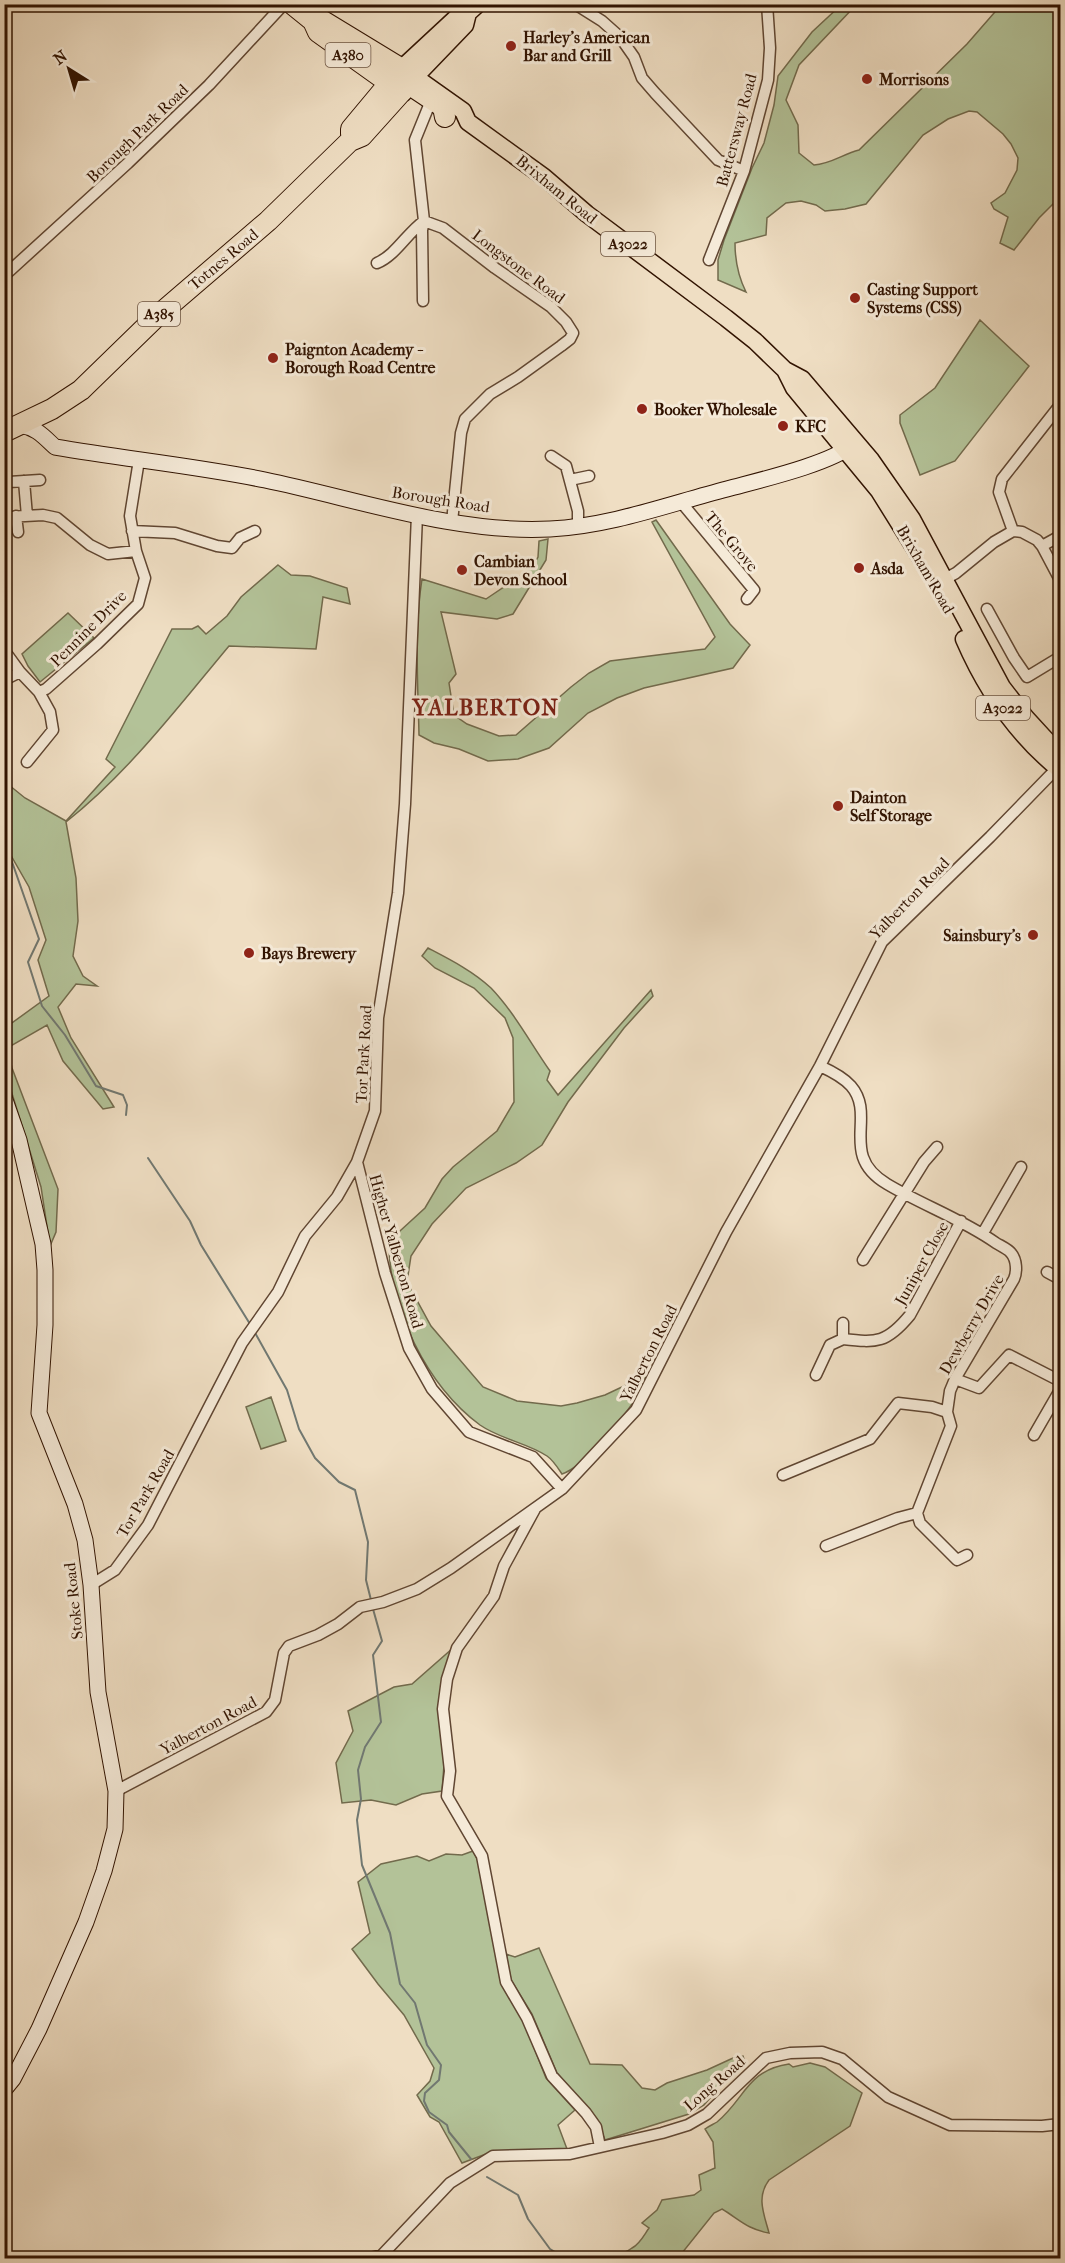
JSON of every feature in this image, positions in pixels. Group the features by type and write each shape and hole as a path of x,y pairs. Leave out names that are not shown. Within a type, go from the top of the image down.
{"highway":[{"name":"A380","path":"292,4 402,80"},
{"path":"402,80 443,107 437,112"},
{"name":"Totnes Road","path":"12,429 52,409 81,390 154,318 268,221 350,141 362,136 402,80"}],"main road":[{"name":"Totnes Road","path":"402,80 465,25 473,9"},
{"name":"Brixham Road","path":"402,80 463,111 468,122 544,177 587,214 726,318 755,341 784,370 802,379 851,446 912,519 989,690 1029,742 1060,764"},
{"name":"Brixham Road","path":"437,112 456,123 468,122"}],"street":[{"name":"Borough Park Road","path":"4,276 128,163 208,85 284,4"},
{"path":"575,4 602,21 620,37 634,57 642,78 718,160 744,171"},
{"name":"Battersway Road","path":"709,260 744,171 768,81 770,48 767,4"},
{"path":"423,301 422,230 424,221 413,137 437,112"},
{"path":"377,263 386,259 414,228 424,221"},
{"name":"Longstone Road","path":"424,221 443,228 551,307 573,333 570,339 561,346 490,394 465,418 461,433 452,522"},
{"path":"1013,531 999,492 1002,479 1060,405"},
{"path":"41,433 44,422 52,409"},
{"name":"Borough Road","path":"12,429 33,427 55,447 264,480 417,516 452,522 550,529 681,502 822,460 851,446"},
{"path":"551,456 566,466 578,511 578,525"},
{"name":"Pennine Drive","path":"39,692 71,667 138,604 145,578 136,551 130,516 139,460"},
{"path":"570,480 589,476"},
{"path":"9,482 40,480"},
{"path":"18,532 17,516 24,481"},
{"name":"The Grove","path":"681,502 754,590 747,599"},
{"path":"17,516 43,515 57,518 90,545 108,554 136,551"},
{"name":"Tor Park Road","path":"91,1585 115,1569 148,1525 247,1335 278,1292 305,1236 337,1197 357,1162 375,1111 378,1018 398,892 408,753 417,516"},
{"path":"132,531 175,533 217,546 232,548 240,538 255,531"},
{"path":"940,581 956,573 994,542 1013,531 1030,536 1042,546 1060,580"},
{"path":"1042,546 1060,536"},
{"path":"987,609 1014,658 1027,676 1060,657"},
{"path":"4,650 39,692 50,712 53,730 27,762"},
{"path":"4,680 20,672"},
{"name":"Yalberton Road","path":"116,1791 266,1712 275,1700 284,1653 289,1646 318,1635 360,1607 383,1602 417,1589 451,1568 562,1489 636,1410 726,1232 820,1066 882,942 1060,764"},
{"name":"Dewberry Drive","path":"820,1066 852,1087 858,1101 861,1152 865,1164 874,1175 904,1194 983,1233 1011,1253 1017,1273 955,1379 950,1391 947,1412 951,1426 917,1513"},
{"name":"Stoke Road","path":"4,1097 19,1140 43,1244 45,1325 39,1413 75,1504 85,1540 91,1585 99,1692 116,1791 115,1829 87,1922 39,2029 13,2079 4,2090"},
{"path":"863,1260 924,1162 937,1147"},
{"name":"Higher Yalberton Road","path":"357,1162 385,1273 409,1348 432,1389 469,1432 533,1457 562,1489"},
{"path":"983,1233 1021,1167"},
{"name":"Juniper Close","path":"843,1339 870,1343 881,1340 900,1326 910,1315 961,1221"},
{"path":"1047,1272 1060,1279"},
{"path":"816,1376 830,1345 843,1339 843,1323"},
{"path":"955,1379 980,1388 1009,1355 1060,1381"},
{"path":"1034,1435 1060,1390"},
{"path":"783,1475 870,1439 898,1403 932,1407 947,1412"},
{"path":"536,1507 504,1566 494,1596 457,1648 447,1679 443,1709 450,1771 447,1796 482,1856 506,1982 527,2018 552,2076 596,2127 600,2147"},
{"path":"826,1546 917,1513 920,1523 957,1560 967,1555"},
{"name":"Long Road","path":"370,2259 382,2255 450,2183 493,2156 570,2154 688,2125 707,2114 766,2058 790,2053 822,2052 842,2059 888,2097 950,2125 1042,2126 1060,2124"}],"green space":[{"path":"841,5 856,5 799,65 786,100 798,125 799,153 814,165 826,163 859,150 967,44 1001,5 1060,5 1060,197 1039,218 1014,250 1000,243 1008,217 994,209 991,203 1005,193 1017,170 1018,158 1003,134 977,112 969,111 948,119 923,135 866,204 825,211 816,205 801,201 786,203 767,218 766,235 735,243 738,268 746,292 718,280 718,260 752,168 764,143 774,105 778,76 812,32"},
{"path":"980,320 1029,366 955,461 920,475 900,423 900,415 935,388"},
{"path":"656,520 730,624 750,645 733,668 644,688 617,698 588,713 549,748 518,759 488,761 459,749 434,743 419,735 417,637 422,579 486,599 532,568 538,557 539,541 548,539 546,560 513,614 497,619 441,612 456,674 449,683 454,715 467,724 499,736 516,735 571,687 610,661 705,649 715,637 652,522"},
{"path":"278,565 291,575 310,576 347,588 350,604 323,597 316,649 229,646 132,760 89,803 66,822 76,878 78,921 73,956 83,976 97,986 76,984 58,1007 71,1038 114,1107 103,1109 63,1061 47,1025 7,1048 12,1068 58,1189 56,1232 50,1246 41,1187 5,1071 5,1028 49,996 38,960 46,940 29,887 5,845 4,781 25,798 66,821 115,767 106,759 172,629 192,629 198,626 206,634 227,616 241,597"},
{"path":"68,613 94,638 40,682 22,654"},
{"path":"428,948 477,976 499,997 550,1071 547,1080 558,1095 651,990 653,996 624,1028 568,1102 542,1145 516,1163 466,1188 432,1224 411,1256 407,1282 431,1326 483,1387 517,1401 561,1406 605,1395 647,1375 635,1400 612,1430 581,1462 562,1474 547,1456 488,1430 461,1409 443,1389 414,1343 395,1292 390,1266 389,1241 425,1208 442,1179 453,1167 497,1131 514,1102 513,1038 505,1018 474,988 435,968 422,956"},
{"path":"271,1397 286,1441 261,1449 246,1407"},
{"path":"453,1648 442,1791 422,1794 396,1805 371,1800 342,1803 336,1763 353,1731 348,1711 394,1687 412,1684"},
{"path":"473,1851 478,1861 501,1982 524,2022 546,2078 575,2110 558,2125 567,2149 494,2151 462,2163 439,2122 430,2117 417,2095 430,2081 434,2068 404,2015 352,1949 370,1933 358,1882 381,1864 417,1856 429,1861 446,1854 462,1855"},
{"path":"539,1948 590,2064 622,2065 642,2088 655,2090 667,2083 707,2070 733,2058 743,2056 744,2059 704,2105 689,2114 605,2140 597,2119 557,2073 532,2014 511,1980 506,1954 515,1957"},
{"path":"810,2063 825,2067 862,2093 850,2126 769,2180 765,2186 762,2199 763,2212 769,2233 749,2227 722,2209 714,2213 678,2258 614,2258 640,2242 649,2228 642,2223 657,2210 662,2200 694,2195 701,2190 699,2175 715,2168 713,2142 705,2129 726,2113 755,2079 775,2067 789,2064 793,2067"}],"waterway":[{"path":"11,859 39,939 28,962 42,1006 65,1035 96,1086 123,1095 127,1105 126,1115"},
{"path":"148,1158 190,1221 201,1245 250,1324"},
{"path":"254,1331 287,1390 299,1429 315,1458 339,1482 355,1490 368,1542 366,1580 371,1600"},
{"path":"373,1609 382,1641 373,1655 381,1722 365,1747 358,1770 361,1799 357,1820 362,1865 390,1933 400,1984 415,2003 427,2045 441,2065 439,2080 425,2093 424,2101 429,2112 447,2125 449,2132 471,2159"},
{"path":"487,2177 518,2195 528,2219 550,2249 565,2258"},
{"path":"576,2258 588,2254 627,2258"}],"place":[{"name":"Harley's American Bar and Grill","path":"511,46"},
{"name":"Morrisons","path":"867,79"},
{"name":"Casting Support Systems (CSS)","path":"855,298"},
{"name":"Paignton Academy - Borough Road Centre","path":"273,358"},
{"name":"Booker Wholesale","path":"642,409"},
{"name":"KFC","path":"783,426"},
{"name":"Asda","path":"859,568"},
{"name":"Cambian Devon School","path":"462,570"},
{"name":"Dainton Self Storage","path":"838,806"},
{"name":"Sainsbury's","path":"1033,935"},
{"name":"Bays Brewery","path":"249,953"}],"district":[{"name":"YALBERTON","path":"486,707"}]}
